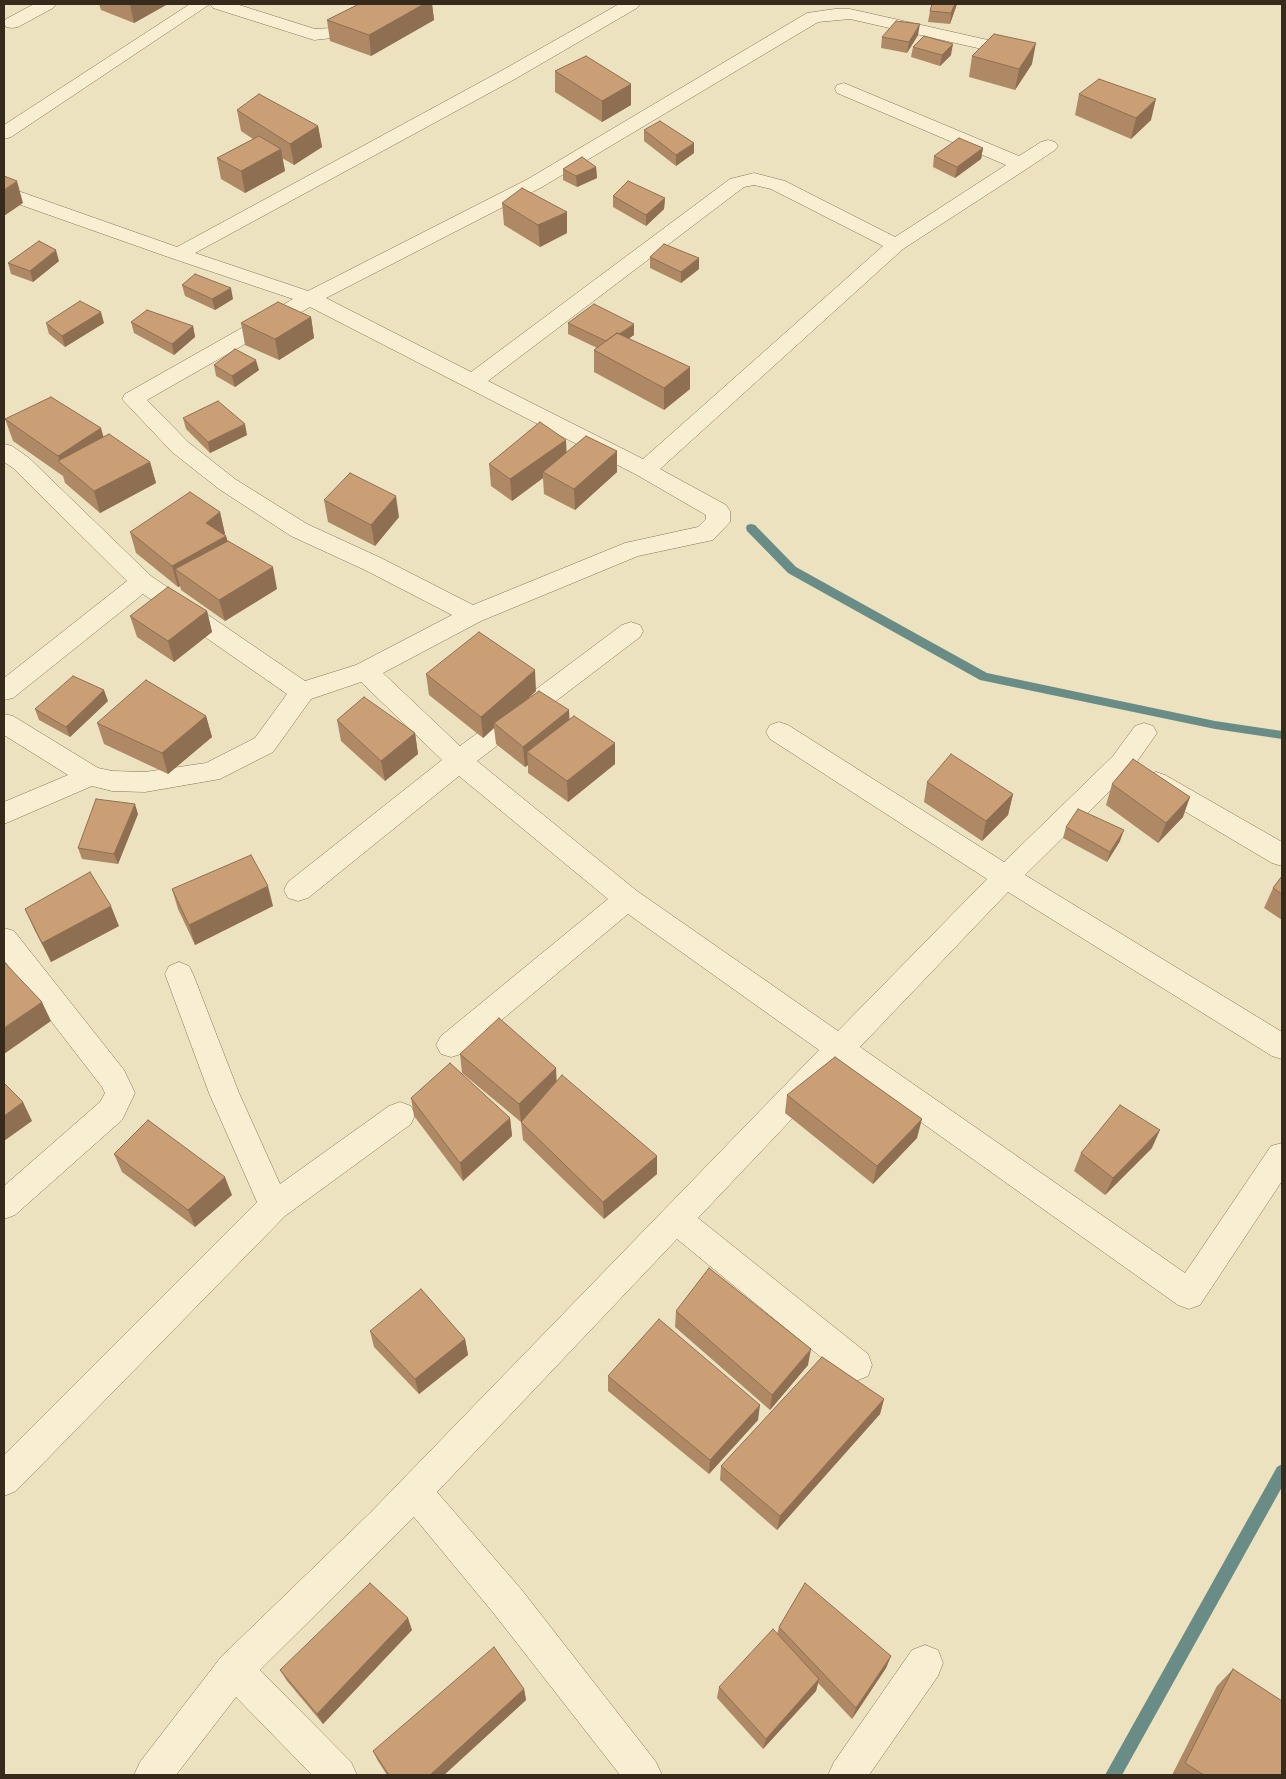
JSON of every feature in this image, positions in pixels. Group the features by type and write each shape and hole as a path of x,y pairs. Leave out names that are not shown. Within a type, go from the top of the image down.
{"street":[{"path":"12,23 47,4"},
{"path":"4,133 202,4"},
{"path":"219,4 314,35 335,33 388,4"},
{"path":"178,254 508,75 631,4"},
{"path":"472,616 373,564 300,530 227,484 180,447 133,399 310,298 535,184 813,17 850,14 982,44"},
{"path":"844,88 1021,164"},
{"path":"645,470 896,245 1048,146"},
{"path":"472,382 737,183 754,179 778,185 896,245"},
{"path":"4,192 178,254 310,298 645,470 718,511 718,522 705,534 633,549 472,616 365,671 302,692 264,745 211,772 176,779 145,782 112,780 92,776 4,723"},
{"path":"4,451 21,463 142,582 302,692"},
{"path":"4,691 142,582"},
{"path":"298,890 459,761 631,631"},
{"path":"365,671 459,761 628,899 1189,1294 1282,1156"},
{"path":"779,732 1006,877 1282,1047"},
{"path":"153,1775 234,1670 414,1492 1006,877 1122,763 1144,733"},
{"path":"1122,763 1282,855"},
{"path":"4,814 25,803 92,776"},
{"path":"451,1045 628,899"},
{"path":"4,939 114,1079 120,1093 111,1111 4,1205"},
{"path":"179,974 224,1093 274,1206"},
{"path":"4,1479 274,1206 400,1116"},
{"path":"676,1219 856,1365"},
{"path":"414,1492 508,1602 644,1775"},
{"path":"847,1775 925,1663"},
{"path":"234,1670 338,1775"}],"building":[{"path":"359,4 424,4 369,35 327,20"},
{"path":"932,4 955,4 951,13 930,11"},
{"path":"896,21 920,24 909,42 882,37"},
{"path":"994,34 1036,43 1019,69 972,56"},
{"path":"924,36 953,44 942,55 913,47"},
{"path":"586,56 631,84 602,101 555,71"},
{"path":"1099,79 1156,99 1136,118 1079,94"},
{"path":"259,94 318,126 290,144 237,110"},
{"path":"660,121 694,143 676,155 644,130"},
{"path":"259,136 281,149 241,171 217,158"},
{"path":"959,138 983,148 957,167 934,156"},
{"path":"582,157 596,167 576,176 563,169"},
{"path":"4,176 17,181 4,190"},
{"path":"628,181 665,198 646,215 613,196"},
{"path":"522,188 567,212 538,225 502,203"},
{"path":"39,241 56,250 30,271 8,263"},
{"path":"664,244 699,258 681,272 650,257"},
{"path":"195,274 231,288 212,299 182,285"},
{"path":"80,301 101,312 62,336 46,323"},
{"path":"278,302 311,317 275,339 241,323"},
{"path":"594,304 634,324 606,341 568,323"},
{"path":"147,310 193,326 172,344 131,322"},
{"path":"617,333 690,367 664,388 594,350"},
{"path":"235,349 256,360 232,376 214,365"},
{"path":"51,397 101,428 58,456 5,419"},
{"path":"218,401 245,424 208,442 183,418"},
{"path":"540,422 566,440 510,479 489,464"},
{"path":"109,434 150,462 94,491 58,461"},
{"path":"586,436 617,451 574,489 543,472"},
{"path":"350,473 396,496 371,525 324,500"},
{"path":"190,492 220,512 206,523 226,536 172,566 130,532"},
{"path":"228,541 273,567 219,600 175,569"},
{"path":"168,587 207,611 168,641 130,616"},
{"path":"479,632 535,670 481,717 426,674"},
{"path":"73,676 104,690 66,727 35,709"},
{"path":"146,680 206,716 162,753 97,723"},
{"path":"539,691 569,710 523,747 494,723"},
{"path":"364,697 415,733 381,761 337,720"},
{"path":"574,716 615,743 567,781 527,752"},
{"path":"951,754 1013,794 986,821 927,782"},
{"path":"1133,759 1190,797 1166,823 1112,784"},
{"path":"96,799 135,804 114,854 78,848"},
{"path":"1078,809 1124,830 1110,852 1066,827"},
{"path":"251,855 268,886 189,925 172,889"},
{"path":"90,872 111,906 42,943 25,909"},
{"path":"1282,876 1282,894 1273,888"},
{"path":"4,962 42,1002 4,1028"},
{"path":"499,1018 556,1068 519,1104 460,1054"},
{"path":"835,1057 922,1119 877,1166 787,1095"},
{"path":"450,1063 510,1118 460,1163 411,1098"},
{"path":"562,1075 657,1156 603,1202 521,1122"},
{"path":"4,1083 23,1102 4,1116"},
{"path":"1120,1105 1160,1130 1113,1178 1081,1153"},
{"path":"148,1120 225,1177 188,1210 114,1154"},
{"path":"709,1268 811,1349 772,1395 676,1311"},
{"path":"421,1289 465,1339 415,1379 370,1331"},
{"path":"659,1319 760,1405 710,1460 608,1376"},
{"path":"822,1357 884,1399 780,1516 721,1466"},
{"path":"370,1583 408,1618 317,1714 280,1670"},
{"path":"805,1583 891,1656 856,1708 779,1627"},
{"path":"773,1629 819,1679 766,1739 719,1687"},
{"path":"494,1647 524,1689 430,1775 389,1775 373,1751"},
{"path":"1233,1669 1282,1701 1282,1775 1204,1775 1185,1763"}],"waterway":[{"path":"751,528 792,570 984,677 1215,725 1282,735"},
{"path":"1113,1775 1282,1472"}]}
